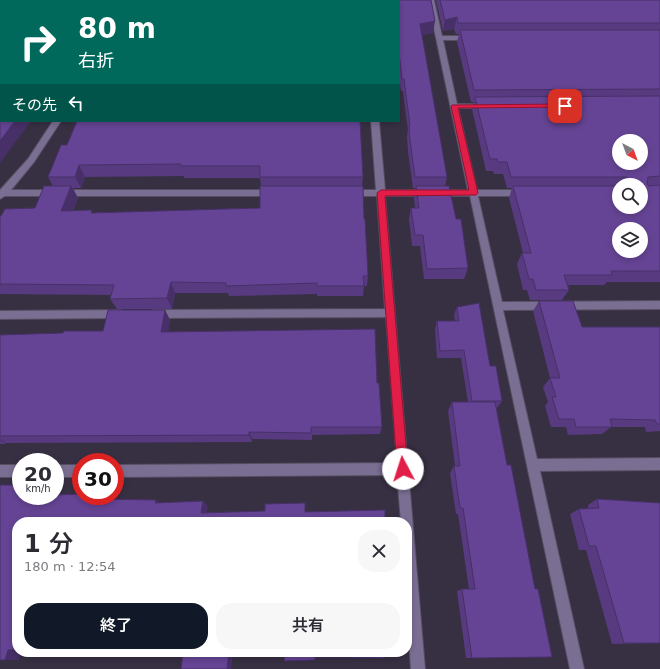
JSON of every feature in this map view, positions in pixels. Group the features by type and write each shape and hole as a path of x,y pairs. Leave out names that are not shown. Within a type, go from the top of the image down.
{"street":[{"path":"431,0 577,669"},
{"path":"439,38 479,38"},
{"path":"454,106 494,106"},
{"path":"1,194 41,148 56,122"},
{"path":"375,122 407,517"},
{"path":"1,194 278,193"},
{"path":"341,193 535,193"},
{"path":"498,306 660,305"},
{"path":"143,314 390,313"},
{"path":"0,315 127,314"},
{"path":"532,465 660,464"},
{"path":"124,471 403,469"},
{"path":"0,471 12,471"},
{"path":"412,589 418,669"}],"building":[{"path":"400,0 431,0 435,21 420,24 447,177 415,177 404,79 402,79 400,62"},
{"path":"440,0 660,0 660,23 458,23 457,17 445,20"},
{"path":"460,30 660,30 660,89 474,90"},
{"path":"660,96 660,176 648,178 511,177 507,162 498,162 497,159 490,159 475,97"},
{"path":"0,122 14,122 0,141"},
{"path":"77,122 360,122 363,177 260,177 260,166 181,166 181,164 79,165 75,177 48,177 61,145 67,145"},
{"path":"648,185 660,185 660,271 611,271 612,275 564,275 569,290 536,290 533,279 529,279 522,253 531,253 513,186 612,186 612,214 648,214"},
{"path":"44,186 71,186 61,211 92,210 91,213 260,208 260,186 363,186 368,276 363,276 364,286 317,286 317,283 226,286 226,283 171,282 167,298 110,299 114,285 0,284 0,216 5,209 35,208"},
{"path":"416,186 449,186 456,219 461,219 468,268 427,269 423,235 415,235 411,208 419,208"},
{"path":"539,301 573,301 582,327 660,327 660,424 657,424 655,420 610,419 612,427 576,427 574,419 559,419 552,397 556,397 550,378 560,378"},
{"path":"479,303 490,366 496,366 502,401 472,401 464,350 440,351 437,321 459,321 457,307"},
{"path":"108,310 165,310 161,332 375,329 377,383 379,383 382,427 311,427 311,433 249,432 249,435 0,436 0,335 63,333 64,331 103,331"},
{"path":"452,402 495,402 507,465 511,465 535,589 538,589 552,657 472,658 462,589 475,589 463,508 460,508 454,466 460,466"},
{"path":"0,485 12,485 12,505 64,505 64,495 72,494 72,505 124,505 124,499 156,500 155,503 203,501 201,513 265,511 265,504 305,503 305,512 385,510 385,517 12,517 12,650 8,650 5,660 0,660"},
{"path":"597,499 660,503 660,643 624,643 596,546 589,546 579,509 599,508"},
{"path":"182,657 228,657 227,669 181,669"},
{"path":"284,657 315,657 315,660 284,661"},
{"path":"315,657 384,657 384,658"}],"route":[{"path":"403,469 381,193 474,193 454,106 565,106"}]}
